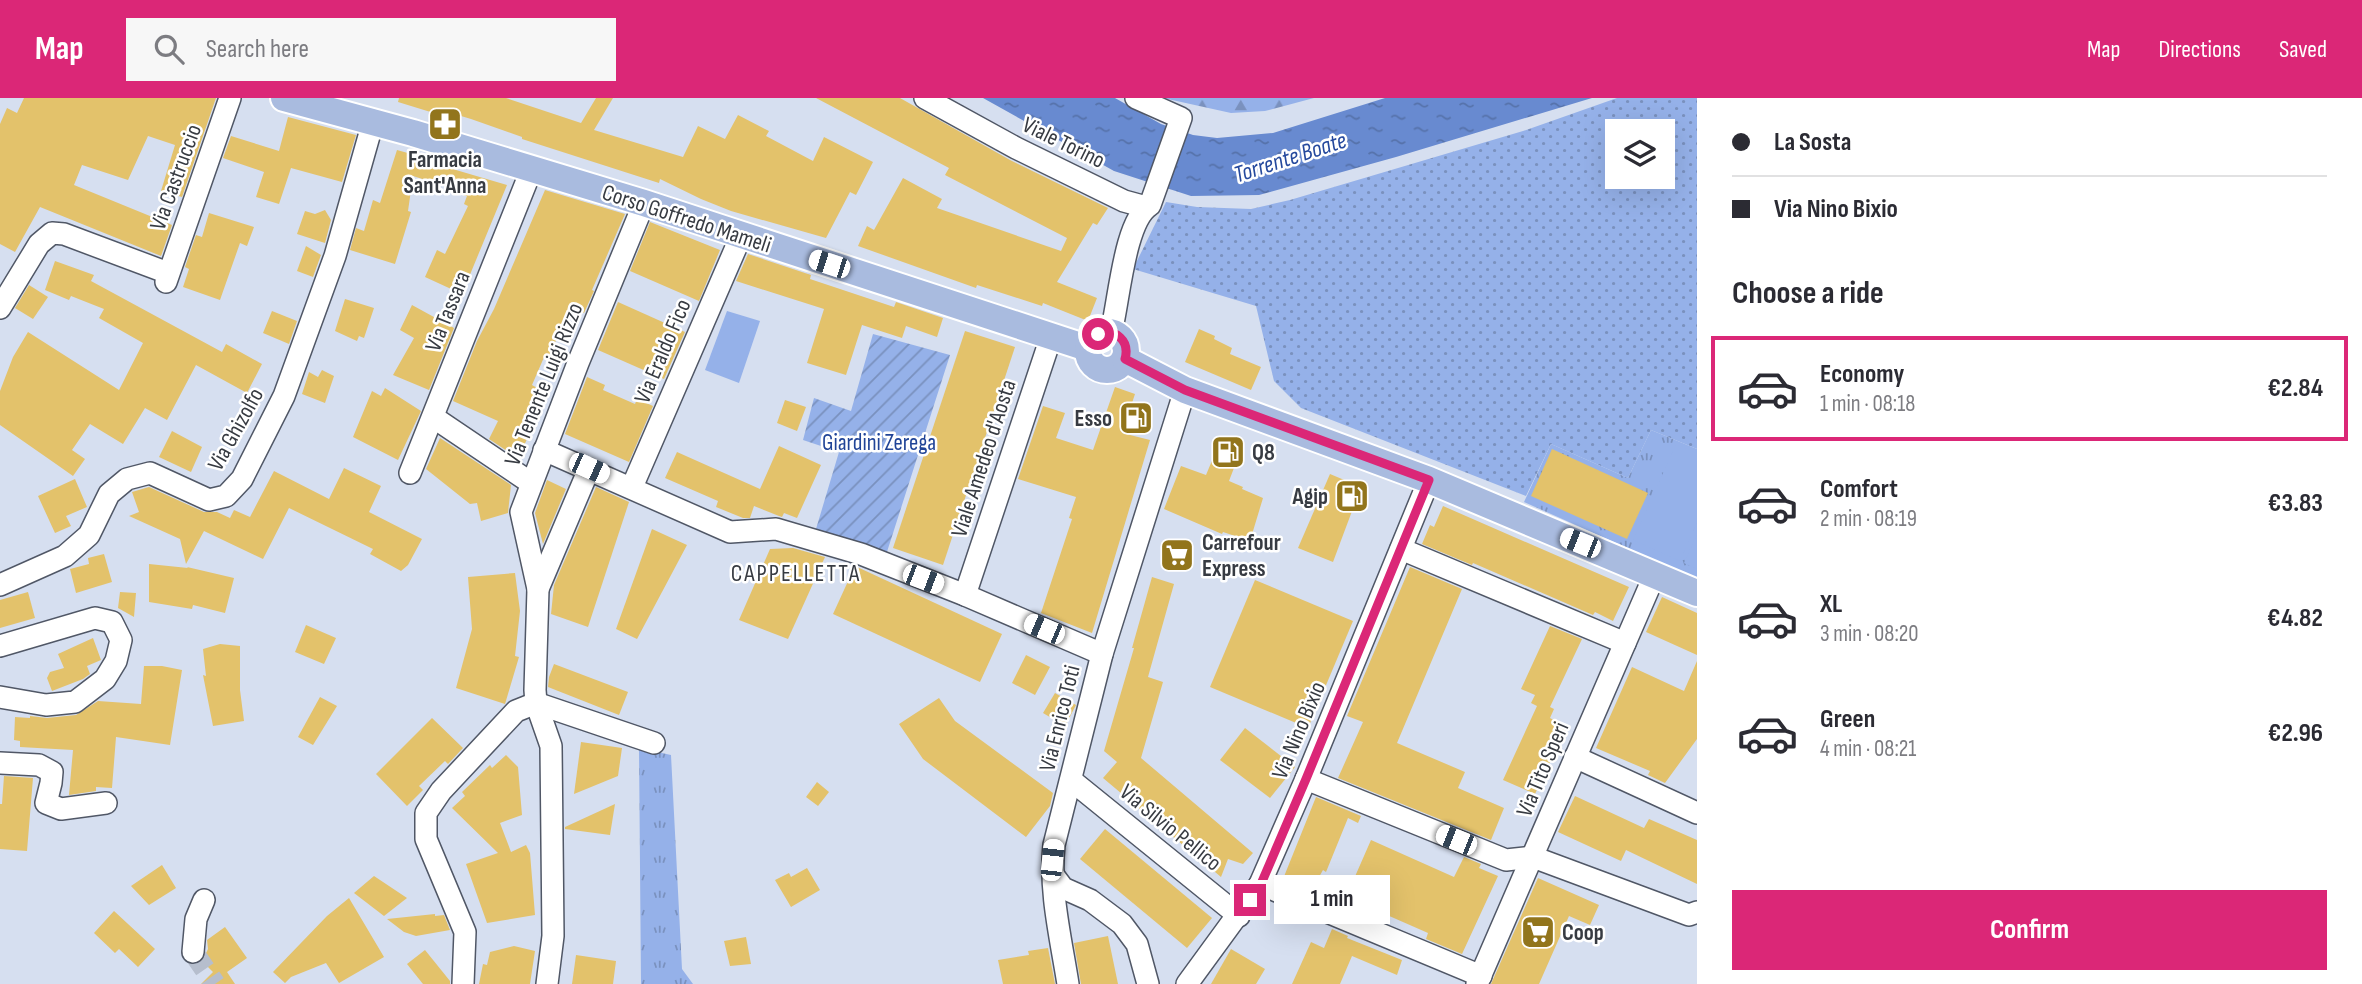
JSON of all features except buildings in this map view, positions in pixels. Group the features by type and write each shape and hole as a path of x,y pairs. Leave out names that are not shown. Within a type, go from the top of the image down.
{"main road":[{"name":"Corso Goffredo Mameli","path":"284,98 532,168 1087,348"},
{"path":"1111,332 1124,343 1125,359 1111,371 1098,369 1089,360 1087,348 1093,337 1111,332"},
{"path":"1125,359 1185,390 1429,480 1697,593"}],"street":[{"name":"Via Castruccio","path":"0,307 39,244 52,233 64,234 167,277 230,98"},
{"name":"Viale Torino","path":"925,98 1124,201 1148,206"},
{"path":"1111,332 1123,265 1135,226 1148,206 1181,118 1136,98"},
{"name":"Via Ghizolfo","path":"0,585 65,556 89,535 109,494 127,479 150,473 209,500 226,496 242,479 289,383 335,256 373,122"},
{"name":"Via Tassara","path":"410,473 532,168"},
{"name":"Via Tenente Luigi Rizzo","path":"547,984 553,936 551,746 536,703 538,589 521,512 644,203"},
{"name":"Via Eraldo Fico","path":"632,487 741,236"},
{"name":"Viale Amedeo d'Aosta","path":"965,595 1051,337"},
{"name":"Via Enrico Toti","path":"1068,984 1056,904 1052,860 1054,845 1102,654 1185,390"},
{"path":"433,417 531,483"},
{"path":"544,450 730,532 776,529 860,554 965,595 1102,654"},
{"name":"Via Tenente Luigi Rizzo","path":"538,589 589,468"},
{"name":"Via Nino Bixio","path":"1187,984 1261,884 1429,480"},
{"path":"1401,549 1625,643"},
{"name":"Via Tito Speri","path":"1479,980 1655,574"},
{"path":"0,646 95,618 112,622 121,640 116,661 105,679 75,702 46,705 0,697"},
{"path":"463,984 465,933 426,839 426,813 441,791 516,711 536,703 654,743"},
{"path":"1575,757 1697,813"},
{"path":"0,763 39,765 52,772 46,803 61,810 106,803"},
{"name":"Via Silvio Pellico","path":"1071,779 1239,916"},
{"path":"1306,779 1506,860 1534,857 1693,914"},
{"path":"1054,876 1063,888 1090,900 1122,924 1137,944 1148,984"},
{"path":"1261,884 1479,980"},
{"path":"193,952 196,919 204,900"}],"green space":[{"path":"1163,98 1314,98 1265,111 1231,113"},
{"path":"1617,98 1697,98 1697,449 1651,430 1628,478 1551,444 1526,496 1301,408 1274,381 1256,306 1133,269 1166,202 1197,207 1251,209 1523,131"},
{"path":"727,311 760,321 739,383 705,370"},
{"name":"Giardini Zerega","path":"873,334 950,355 886,555 816,529 839,452 803,440 814,398 851,411"},
{"path":"1651,430 1697,449 1697,579 1524,502 1551,444 1628,478"},
{"path":"1676,444 1697,453 1697,523 1680,561 1633,540"},
{"path":"1697,534 1697,569 1684,563"},
{"path":"639,748 671,755 682,969 693,984 641,984"}],"water":[{"name":"Torrente Boate","path":"983,98 1115,98 1161,124 1193,135 1217,138 1273,133 1385,98 1592,98 1259,195 1191,196 1114,171"}],"tunnel":[{"path":"193,952 215,984"}],"place":[{"name":"Farmacia Sant'Anna","path":"445,124"},
{"name":"Esso","path":"1136,418"},
{"name":"Q8","path":"1228,452"},
{"name":"Agip","path":"1352,496"},
{"name":"Carrefour Express","path":"1177,555"},
{"name":"Coop","path":"1538,932"}],"district":[{"name":"CAPPELLETTA","path":"796,573"}],"route":[{"path":"1098,334 1116,334 1126,348 1125,359 1185,390 1429,480 1306,779 1261,884 1250,900"}]}
